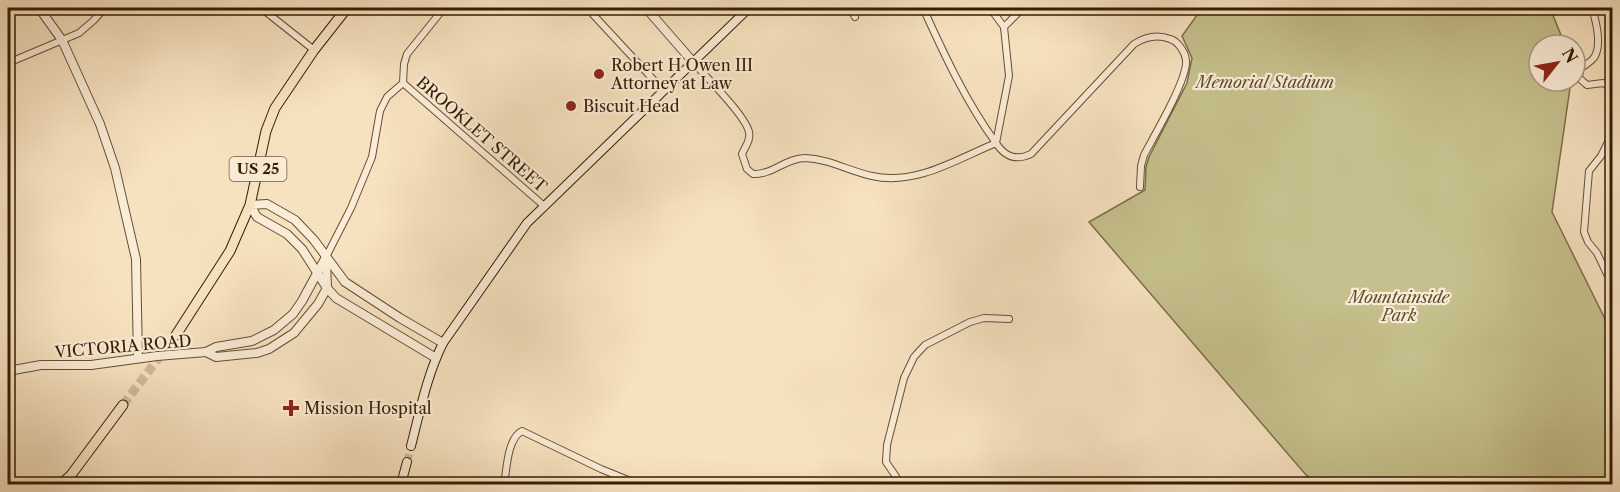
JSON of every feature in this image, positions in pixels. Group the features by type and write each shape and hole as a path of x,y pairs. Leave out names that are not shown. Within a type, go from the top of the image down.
{"main road":[{"name":"US 25","path":"176,335 230,250 250,205 266,131 275,108 347,8"},
{"path":"411,446 424,395 443,344 519,233 543,205 749,8"},
{"path":"61,484 71,475 123,405"},
{"path":"401,484 407,462"}],"street":[{"path":"39,8 62,40 106,140 115,168 132,238 138,277 138,358"},
{"path":"8,63 79,33 105,8"},
{"path":"261,8 314,51"},
{"path":"327,288 326,257 351,208 372,157 380,111 387,97 403,83 407,54 444,8"},
{"path":"587,8 663,90"},
{"path":"646,8 734,108 747,127 749,139 742,154 747,169 753,174 767,172 791,160 807,158 821,160 874,177 912,177 996,143"},
{"path":"850,8 855,16"},
{"path":"923,8 941,48 985,128 1002,153 1023,158 1031,154 1134,44 1145,38 1167,37 1175,41 1180,46 1186,60 1181,81 1144,155 1140,187"},
{"path":"990,8 1004,27 1009,76 996,143"},
{"path":"1004,27 1023,8"},
{"path":"1592,8 1597,26 1596,50 1594,58 1580,69 1579,78 1587,85 1604,83 1612,88"},
{"name":"BROOKLET STREET","path":"403,83 543,205"},
{"path":"8,111 8,123"},
{"path":"1612,134 1601,156 1589,171 1584,232 1607,274 1612,278"},
{"path":"436,358 336,298 296,243 278,228 257,217 250,205 267,204 295,220 314,240 345,282 443,344"},
{"name":"VICTORIA ROAD","path":"8,371 41,365 91,365 206,352 216,347 252,340 274,330 293,314 326,257"},
{"name":"VICTORIA ROAD","path":"206,352 216,357 230,357 269,349 294,333 303,324 327,288"},
{"path":"901,484 886,462 887,445 904,378 914,357 925,345 970,322 984,318 1009,320"},
{"path":"504,484 512,442 516,434 522,431 638,484"}],"green space":[{"name":"Mountainside Park","path":"1202,8 1550,8 1560,33 1527,33 1527,93 1569,93 1552,212 1607,323 1612,368 1612,484 1320,484 1306,475 1089,222 1145,190 1149,157 1187,83 1192,58 1182,36"}],"tunnel":[{"path":"123,405 176,335"},
{"path":"407,462 411,446"}],"place":[{"name":"Robert H Owen III Attorney at Law","path":"599,74"},
{"name":"Biscuit Head","path":"571,106"},
{"name":"Mission Hospital","path":"291,408"}],"park label":[{"name":"Memorial Stadium","path":"1265,82"}]}
